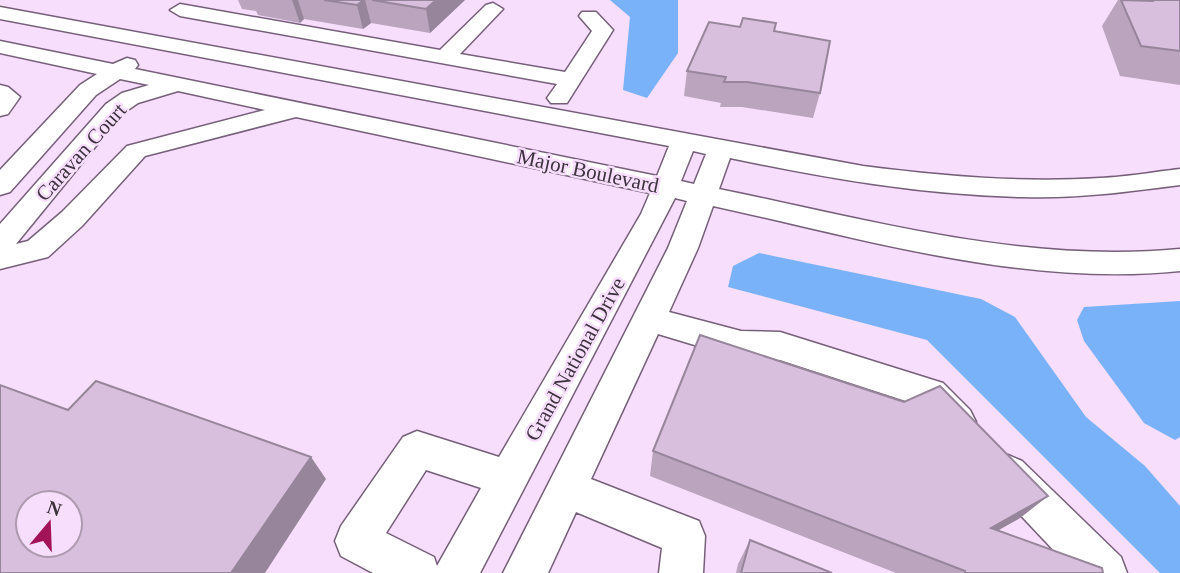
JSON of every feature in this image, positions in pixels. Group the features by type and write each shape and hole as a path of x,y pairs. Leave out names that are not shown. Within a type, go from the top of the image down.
{"street":[{"path":"141,42 192,8 222,0"},
{"path":"192,8 342,39 572,80"},
{"path":"445,57 493,9"},
{"path":"0,13 141,42 399,86 844,172 940,186 1036,190 1131,186 1180,177"},
{"path":"549,114 603,30 589,16"},
{"path":"303,70 342,39"},
{"name":"Major Boulevard","path":"0,47 897,237 1032,261 1150,264 1180,260"},
{"path":"115,71 139,61 167,59 286,81 399,86"},
{"name":"Caravan Court","path":"0,186 11,162 88,90 115,71"},
{"name":"Caravan Court","path":"0,243 118,105 130,98 177,84"},
{"path":"0,92 8,97 0,109"},
{"path":"0,258 37,250 72,219 136,151 295,109"},
{"name":"Grand National Drive","path":"456,573 655,214 684,141"},
{"name":"Grand National Drive","path":"525,573 683,248 721,148"},
{"path":"11,162 68,162"},
{"path":"649,319 741,345 780,346 930,394 1105,573"},
{"path":"418,573 356,541 416,449 508,479"},
{"path":"566,488 684,536 681,573"}],"water":[{"path":"610,0 678,0 678,53 647,98 623,90 630,17"},
{"path":"759,253 981,299 1015,317 1086,417 1145,466 1180,506 1180,573 1160,573 927,340 728,287 733,266"},
{"path":"1180,301 1180,437 1175,440 1144,423 1084,341 1077,320 1084,307"}],"building":[{"path":"324,0 364,0 357,5"},
{"path":"372,0 436,0 426,9"},
{"path":"1121,0 1180,0 1180,51 1141,46"},
{"path":"743,18 776,23 774,31 830,41 820,93 747,82 724,82 726,77 687,71 709,22 740,27"},
{"path":"700,335 904,402 940,386 1048,496 991,528 1102,568 1103,573 965,573 653,451"},
{"path":"96,381 311,457 231,573 0,573 0,385 68,410"},
{"path":"750,540 832,573 741,573"}]}
